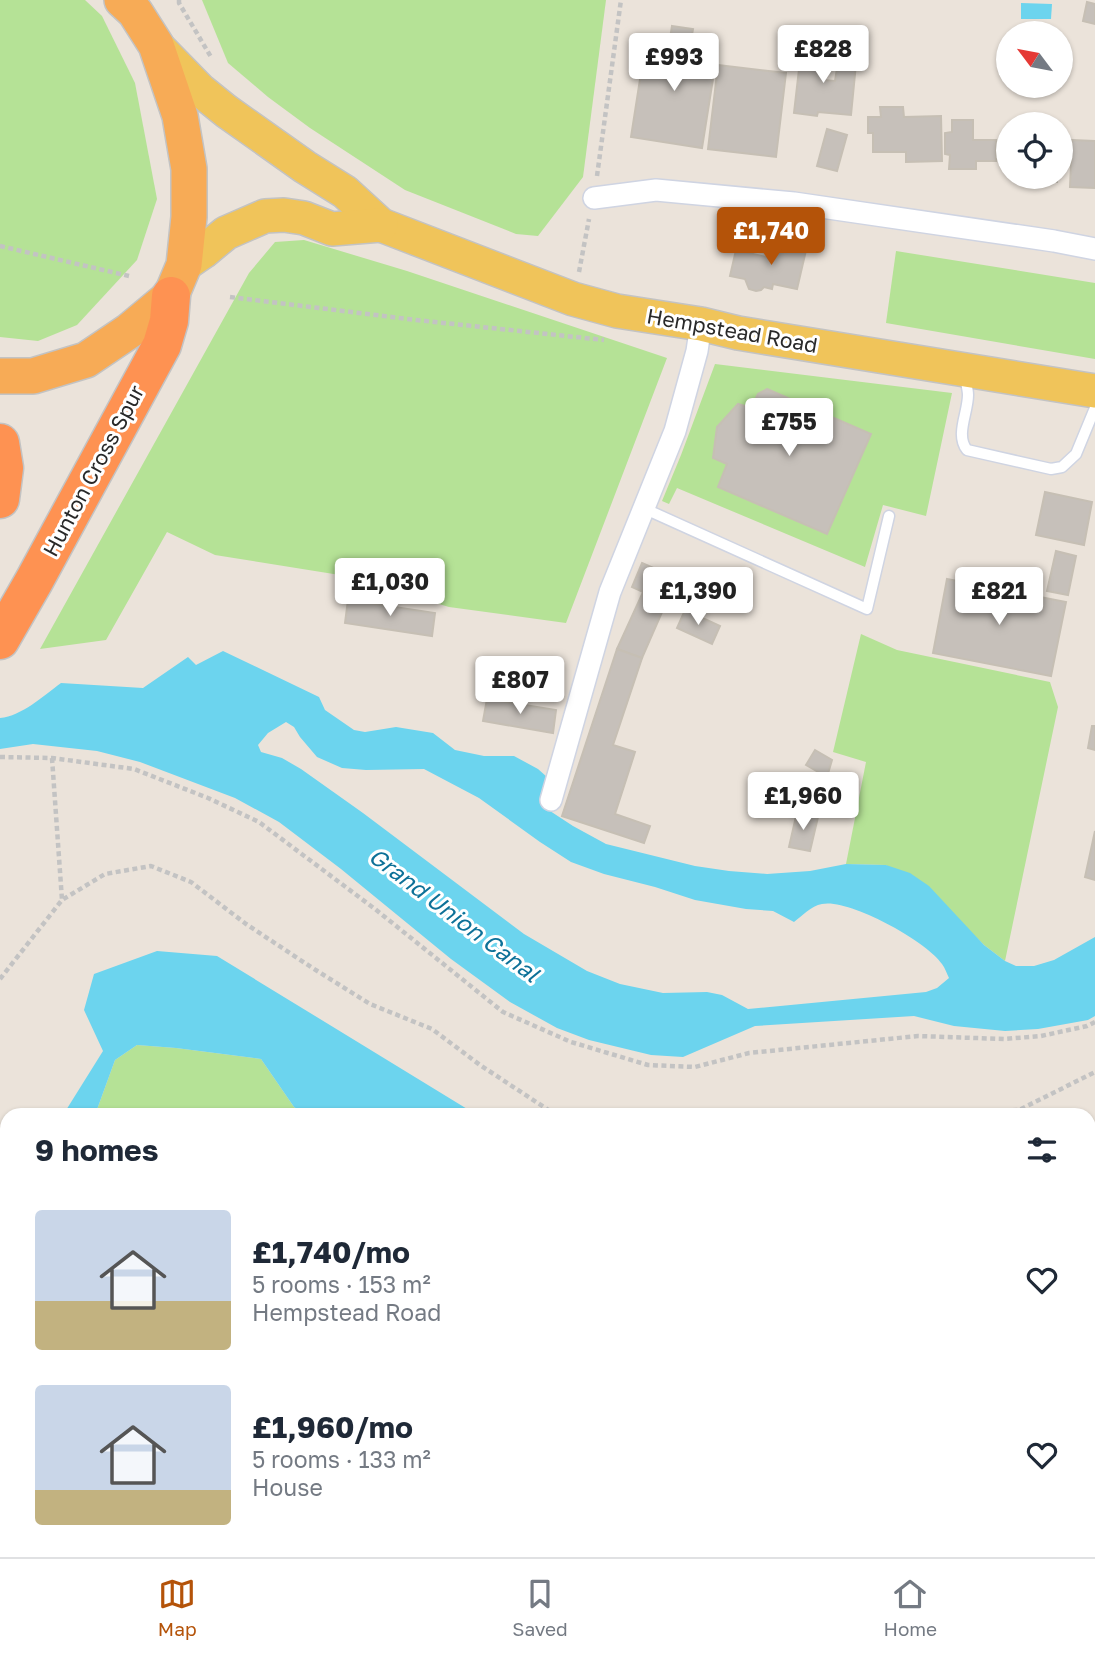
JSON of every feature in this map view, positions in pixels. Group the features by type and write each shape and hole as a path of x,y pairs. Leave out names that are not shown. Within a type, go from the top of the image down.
{"highway":[{"path":"0,376 33,376 86,360 129,331 177,280 189,217 189,169 180,116 156,45 129,4"},
{"name":"Hunton Cross Spur","path":"0,640 162,345 177,280"},
{"path":"0,443 4,468 0,499"}],"main road":[{"name":"Hempstead Road","path":"156,45 200,90 226,111 345,192 380,225 573,299 617,311 1095,391"},
{"name":"Hempstead Road","path":"177,280 203,252 226,233 265,216 304,218 332,229 380,225"}],"street":[{"path":"594,198 656,190 794,203 1040,239 1095,250"},
{"path":"551,800 610,592 675,431 697,351 701,324"}],"lane":[{"path":"963,370 968,395 962,431 963,445 967,450 1051,469 1062,467 1076,454 1095,408"},
{"path":"643,508 867,609 889,516"}],"path":[{"path":"179,0 217,66"},
{"path":"590,278 578,274 594,198 621,0"},
{"path":"0,246 129,276"},
{"path":"230,297 617,342"},
{"path":"0,757 52,758 134,769 208,798 259,822 375,909 503,1012 571,1042 648,1065 695,1066 749,1054 918,1036 1004,1039 1041,1036 1095,1022"},
{"path":"52,758 62,900"},
{"path":"0,979 62,900 105,874 151,866 191,882 246,924 370,1004 432,1029 545,1108"},
{"path":"1023,1108 1095,1072"}],"green space":[{"path":"0,0 85,0 102,16 135,83 157,199 137,260 77,325 38,341 0,337"},
{"path":"202,0 606,0 583,177 538,236 516,234 405,190 310,128 228,63"},
{"path":"304,240 407,271 667,358 566,623 449,607 346,576 215,555 167,532 106,640 40,649 249,273 275,242"},
{"path":"896,251 1095,283 1095,359 886,323"},
{"path":"715,364 952,393 926,516 883,505 865,567 677,488 669,504 662,501"},
{"path":"861,634 897,650 1050,682 1058,707 1005,961 886,865 846,864 866,762 833,752"},
{"path":"137,1045 261,1059 296,1108 98,1108 115,1060"}],"water":[{"path":"1021,3 1052,4 1051,19 1021,19"},
{"name":"Grand Union Canal","path":"223,651 319,697 325,710 354,730 365,732 396,727 433,733 455,750 484,756 514,756 538,769 556,785 547,809 606,844 695,866 767,874 810,871 846,864 886,865 910,873 929,886 984,945 1016,966 1034,966 1054,960 1095,937 1095,1016 1088,1020 1038,1029 1005,1031 954,1026 914,1016 755,1026 683,1057 651,1055 589,1040 557,1028 510,1002 451,959 279,822 235,798 140,762 97,751 33,744 0,749 0,718 16,714 61,683 143,688 188,657 196,665","holes":["286,722 294,727 317,757 342,768 424,769 479,798 571,862 604,874 695,900 773,911 794,922 810,909 822,904 834,904 867,914 921,944 942,964 949,978 937,988 926,992 748,1009 722,995 707,992 663,993 620,984 587,971 524,934 301,769 282,758 261,752 258,745 268,733"]},
{"path":"157,951 217,956 466,1108 296,1108 261,1059 137,1045 115,1060 98,1108 67,1108 103,1051 84,1010 94,974"}],"building":[{"path":"1087,2 1095,4 1095,24 1083,21"},
{"path":"672,26 693,29 688,56 716,60 702,148 631,137 646,41 669,45"},
{"path":"802,43 827,46 823,80 835,81 838,62 856,64 851,115 818,112 817,116 794,113"},
{"path":"718,65 786,73 776,157 708,149"},
{"path":"880,107 903,107 904,117 941,116 942,161 906,162 906,152 873,152 873,133 868,133 868,117 881,117"},
{"path":"952,120 973,120 973,140 996,140 996,161 976,161 976,169 949,169 950,155 945,154 945,133 952,132"},
{"path":"827,129 847,135 837,171 817,166"},
{"path":"1073,140 1095,141 1095,188 1073,187"},
{"path":"779,240 807,246 797,289 773,284 772,289 764,287 756,291 749,289 745,279 730,276 736,250 775,259"},
{"path":"767,389 871,434 827,534 718,487 727,464 713,458 717,427 738,404 751,408 758,394"},
{"path":"1045,492 1092,502 1084,545 1036,535"},
{"path":"1056,551 1076,556 1068,595 1047,591"},
{"path":"642,563 685,582 674,606 632,587"},
{"path":"947,579 1066,602 1051,676 933,653"},
{"path":"643,592 666,603 642,658 617,649"},
{"path":"348,600 435,613 432,636 345,623"},
{"path":"685,610 720,626 712,644 677,628"},
{"path":"617,649 642,658 613,745 635,752 615,814 650,826 644,843 562,816"},
{"path":"487,699 556,710 553,733 483,721"},
{"path":"1092,726 1095,726 1095,750 1088,748"},
{"path":"815,750 832,760 827,777 806,765"},
{"path":"797,812 818,817 810,851 789,847"},
{"path":"1095,831 1095,880 1085,877"}]}
